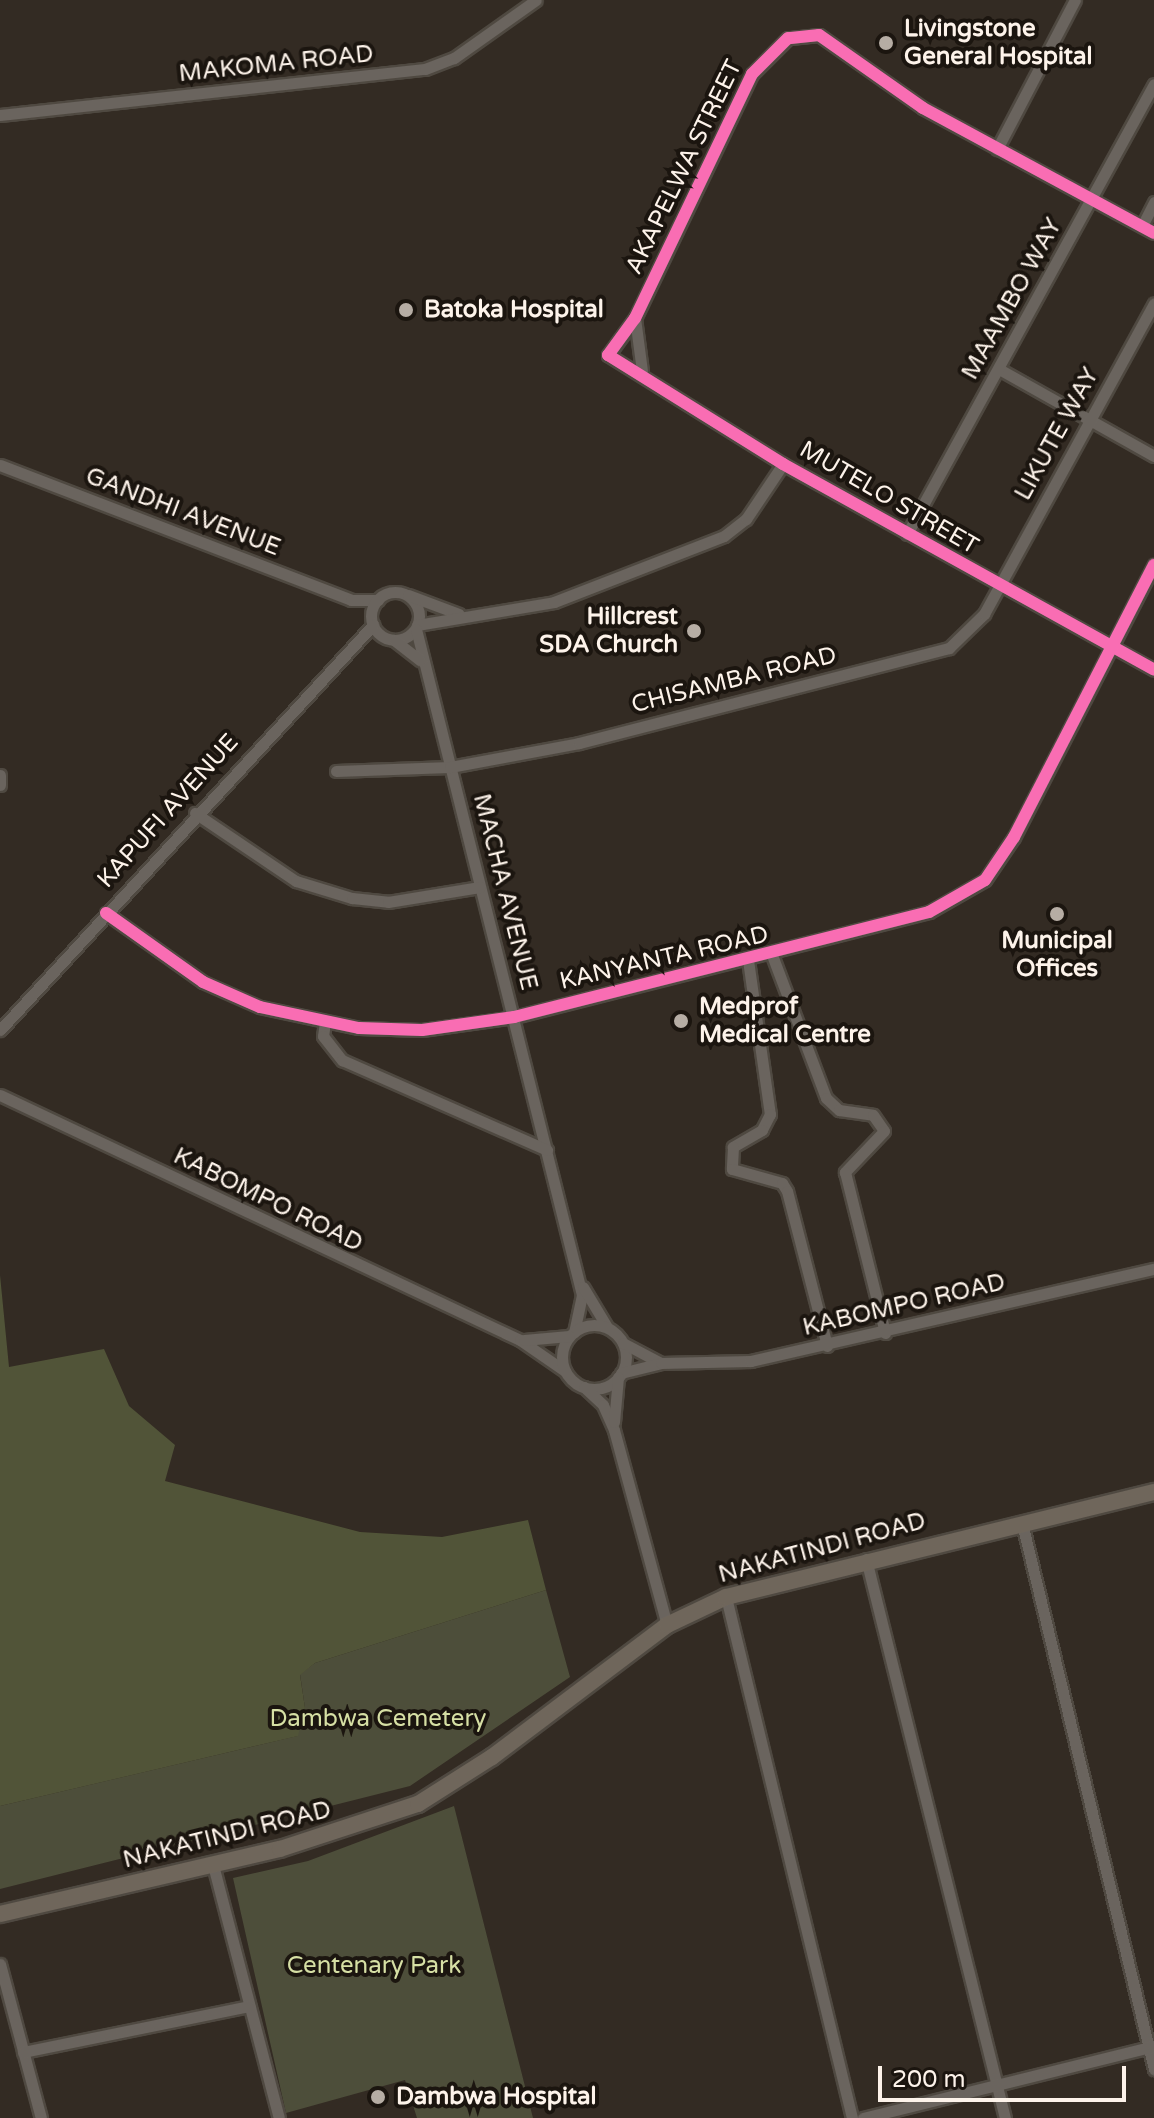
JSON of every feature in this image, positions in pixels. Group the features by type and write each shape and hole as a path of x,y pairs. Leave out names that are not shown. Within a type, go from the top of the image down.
{"highway":[{"name":"NAKATINDI ROAD","path":"0,1914 213,1865 418,1804 492,1757 667,1625 726,1597 866,1559 1154,1492"}],"street":[{"name":"MAKOMA ROAD","path":"0,115 425,69 454,58 536,0"},
{"path":"997,149 1075,0"},
{"name":"AKAPELWA STREET","path":"608,355 635,318 752,74 788,38 810,33 830,41 997,149 1154,233"},
{"name":"MAAMBO WAY","path":"907,534 1154,84"},
{"path":"1142,226 1154,202"},
{"name":"LIKUTE WAY","path":"1000,586 1154,304"},
{"path":"635,318 642,371"},
{"name":"MUTELO STREET","path":"608,355 642,371 783,464 1154,670"},
{"path":"999,369 1154,456"},
{"path":"394,640 416,627 460,614 554,602 724,536 746,519 783,464"},
{"name":"GANDHI AVENUE","path":"0,465 351,600 378,600"},
{"name":"KANYANTA ROAD","path":"106,913 203,982 260,1007 325,1022 422,1030 514,1017 772,955 929,912 985,880 1154,565"},
{"name":"CHISAMBA ROAD","path":"336,771 450,767 579,743 949,648 971,631 1000,586"},
{"path":"420,660 372,623 378,600 405,594 460,614"},
{"path":"405,594 416,604 416,627"},
{"name":"GANDHI AVENUE","path":"351,600 372,623"},
{"name":"KAPUFI AVENUE","path":"0,1030 195,813 372,623"},
{"name":"MACHA AVENUE","path":"416,627 420,660 514,1017 577,1276 608,1328"},
{"path":"0,775 0,785"},
{"path":"195,813 296,881 352,898 437,898 480,887"},
{"path":"772,955 826,1098 839,1110 873,1115 884,1131 845,1172 885,1333"},
{"path":"748,960 770,1114 762,1130 733,1147 732,1169 782,1183 787,1191 827,1346"},
{"path":"325,1022 323,1036 342,1060 547,1150"},
{"name":"KABOMPO ROAD","path":"0,1095 520,1340 565,1371"},
{"name":"KABOMPO ROAD","path":"619,1375 661,1363 751,1361 827,1346 1154,1269"},
{"name":"MACHA AVENUE","path":"572,1334 577,1276"},
{"path":"614,1430 623,1343 608,1328 572,1334 565,1371 603,1405 614,1430 667,1625"},
{"name":"KABOMPO ROAD","path":"520,1340 572,1334"},
{"name":"KABOMPO ROAD","path":"623,1343 661,1363"},
{"path":"584,1387 619,1375"},
{"path":"1022,1523 1151,2046 1154,2069"},
{"path":"866,1559 1005,2118"},
{"path":"726,1597 852,2118"},
{"path":"213,1865 277,2118"},
{"path":"0,1964 41,2118"},
{"path":"23,2052 249,2006"},
{"path":"863,2118 1151,2046"}],"green space":[{"path":"0,1275 9,1367 104,1349 129,1406 175,1445 165,1481 360,1532 442,1537 528,1520 546,1590 315,1663 300,1675 305,1708 298,1736 0,1806"},
{"name":"Dambwa Cemetery","path":"546,1590 570,1677 410,1786 0,1889 0,1806 297,1736 305,1708 300,1674 315,1663"},
{"name":"Centenary Park","path":"454,1806 533,2118 417,2118 405,2080 286,2113 233,1878 308,1861"}],"cycle path":[{"path":"1154,233 923,108 819,35 788,38 752,74 635,318 608,355 783,464 1154,670"},
{"path":"106,913 203,982 260,1007 359,1028 422,1030 514,1017 929,912 985,880 1014,837 1154,565"}],"place":[{"name":"Livingstone General Hospital","path":"886,43"},
{"name":"Batoka Hospital","path":"406,310"},
{"name":"Hillcrest SDA Church","path":"694,631"},
{"name":"Municipal Offices","path":"1057,914"},
{"name":"Medprof Medical Centre","path":"681,1021"},
{"name":"Dambwa Hospital","path":"378,2097"}]}
